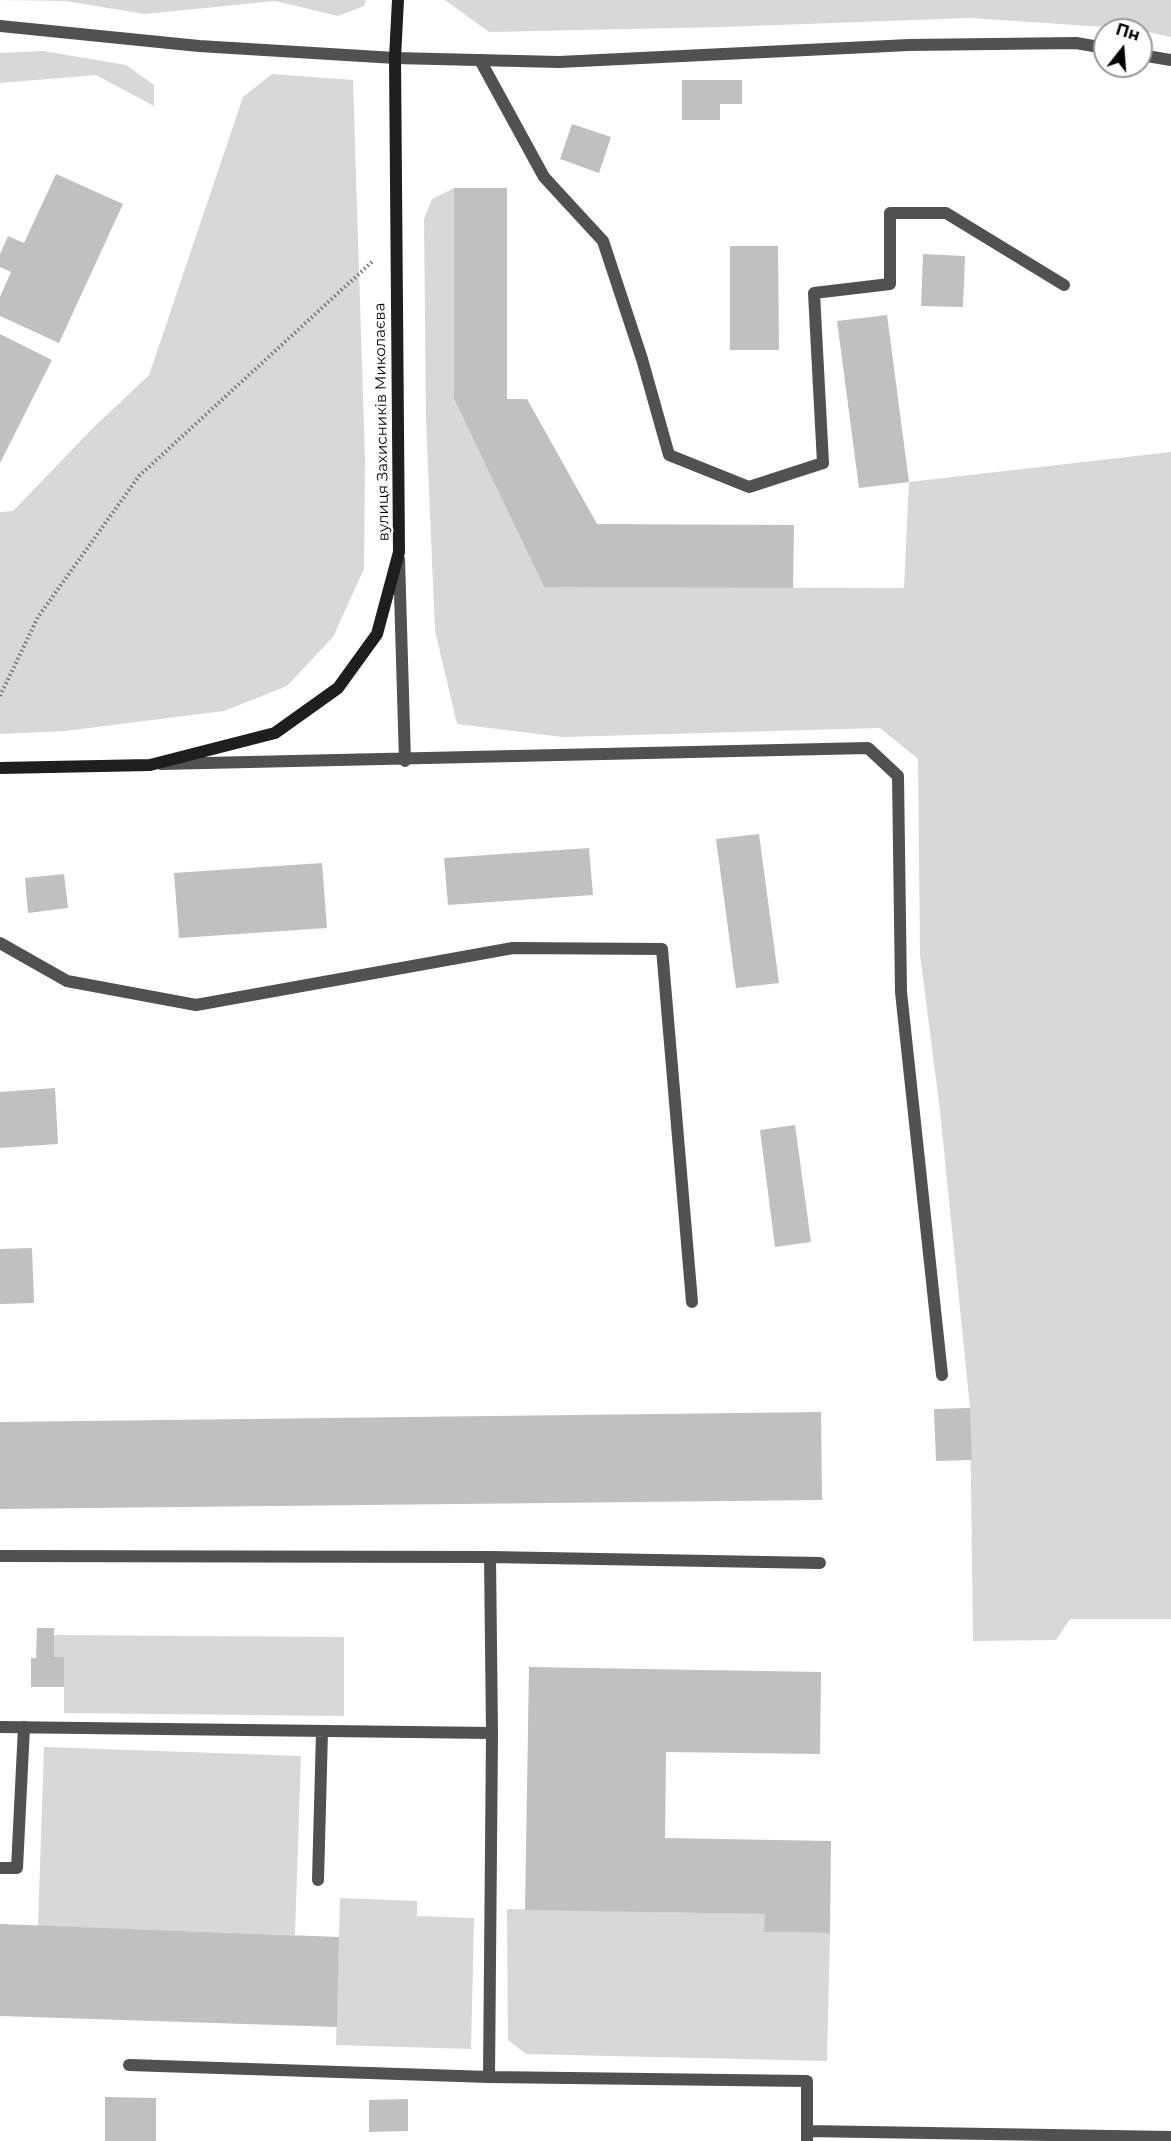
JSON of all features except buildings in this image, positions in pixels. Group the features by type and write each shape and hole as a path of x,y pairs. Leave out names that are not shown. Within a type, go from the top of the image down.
{"street":[{"name":"вулиця Захисників Миколаєва","path":"0,768 150,765 275,733 338,687 377,634 399,552 395,58 398,0"},
{"path":"0,26 199,46 395,58 559,62 909,45 1076,43 1093,46"},
{"path":"1153,57 1171,60"},
{"path":"480,60 544,177 603,241 642,359 669,455 749,487 823,463 814,293 890,284 890,213 946,213 1064,285"},
{"path":"399,552 405,761"},
{"path":"150,765 405,761 868,748 897,777 901,992 942,1375"},
{"path":"0,943 67,981 195,1005 513,948 662,949 692,1302"},
{"path":"0,1556 490,1557 820,1563"},
{"path":"489,2077 492,1733 490,1557"},
{"path":"0,1727 492,1733"},
{"path":"0,1868 17,1868 24,1727"},
{"path":"318,1880 322,1732"},
{"path":"129,2065 489,2077 807,2081 807,2136 1171,2137"}],"path":[{"path":"0,696 38,617 139,476 396,240"}],"shaded area":[{"path":"0,0 366,0 364,6 338,16 275,1 145,14 65,1"},
{"path":"445,0 1171,0 1171,37 1153,33 1153,18 1093,18 1093,26 970,18 723,27 489,32"},
{"path":"43,51 126,65 154,85 154,106 96,75 0,83 0,53"},
{"path":"272,74 353,80 365,460 364,569 333,637 287,686 224,711 65,731 0,734 0,512 13,511 93,428 149,375 243,97"},
{"path":"454,188 454,399 544,587 904,588 909,482 1171,452 1171,1619 1070,1619 1056,1640 973,1641 970,1408 940,1111 920,954 918,759 880,728 563,737 457,724 435,631 426,419 424,219 432,199"},
{"path":"54,1635 344,1637 344,1716 64,1713 64,1657 54,1657"},
{"path":"44,1747 301,1756 295,1935 38,1926"},
{"path":"340,1898 417,1901 417,1916 474,1918 471,2049 336,2045"},
{"path":"507,1909 765,1914 765,1932 830,1933 827,2061 526,2054 508,2040"}]}
